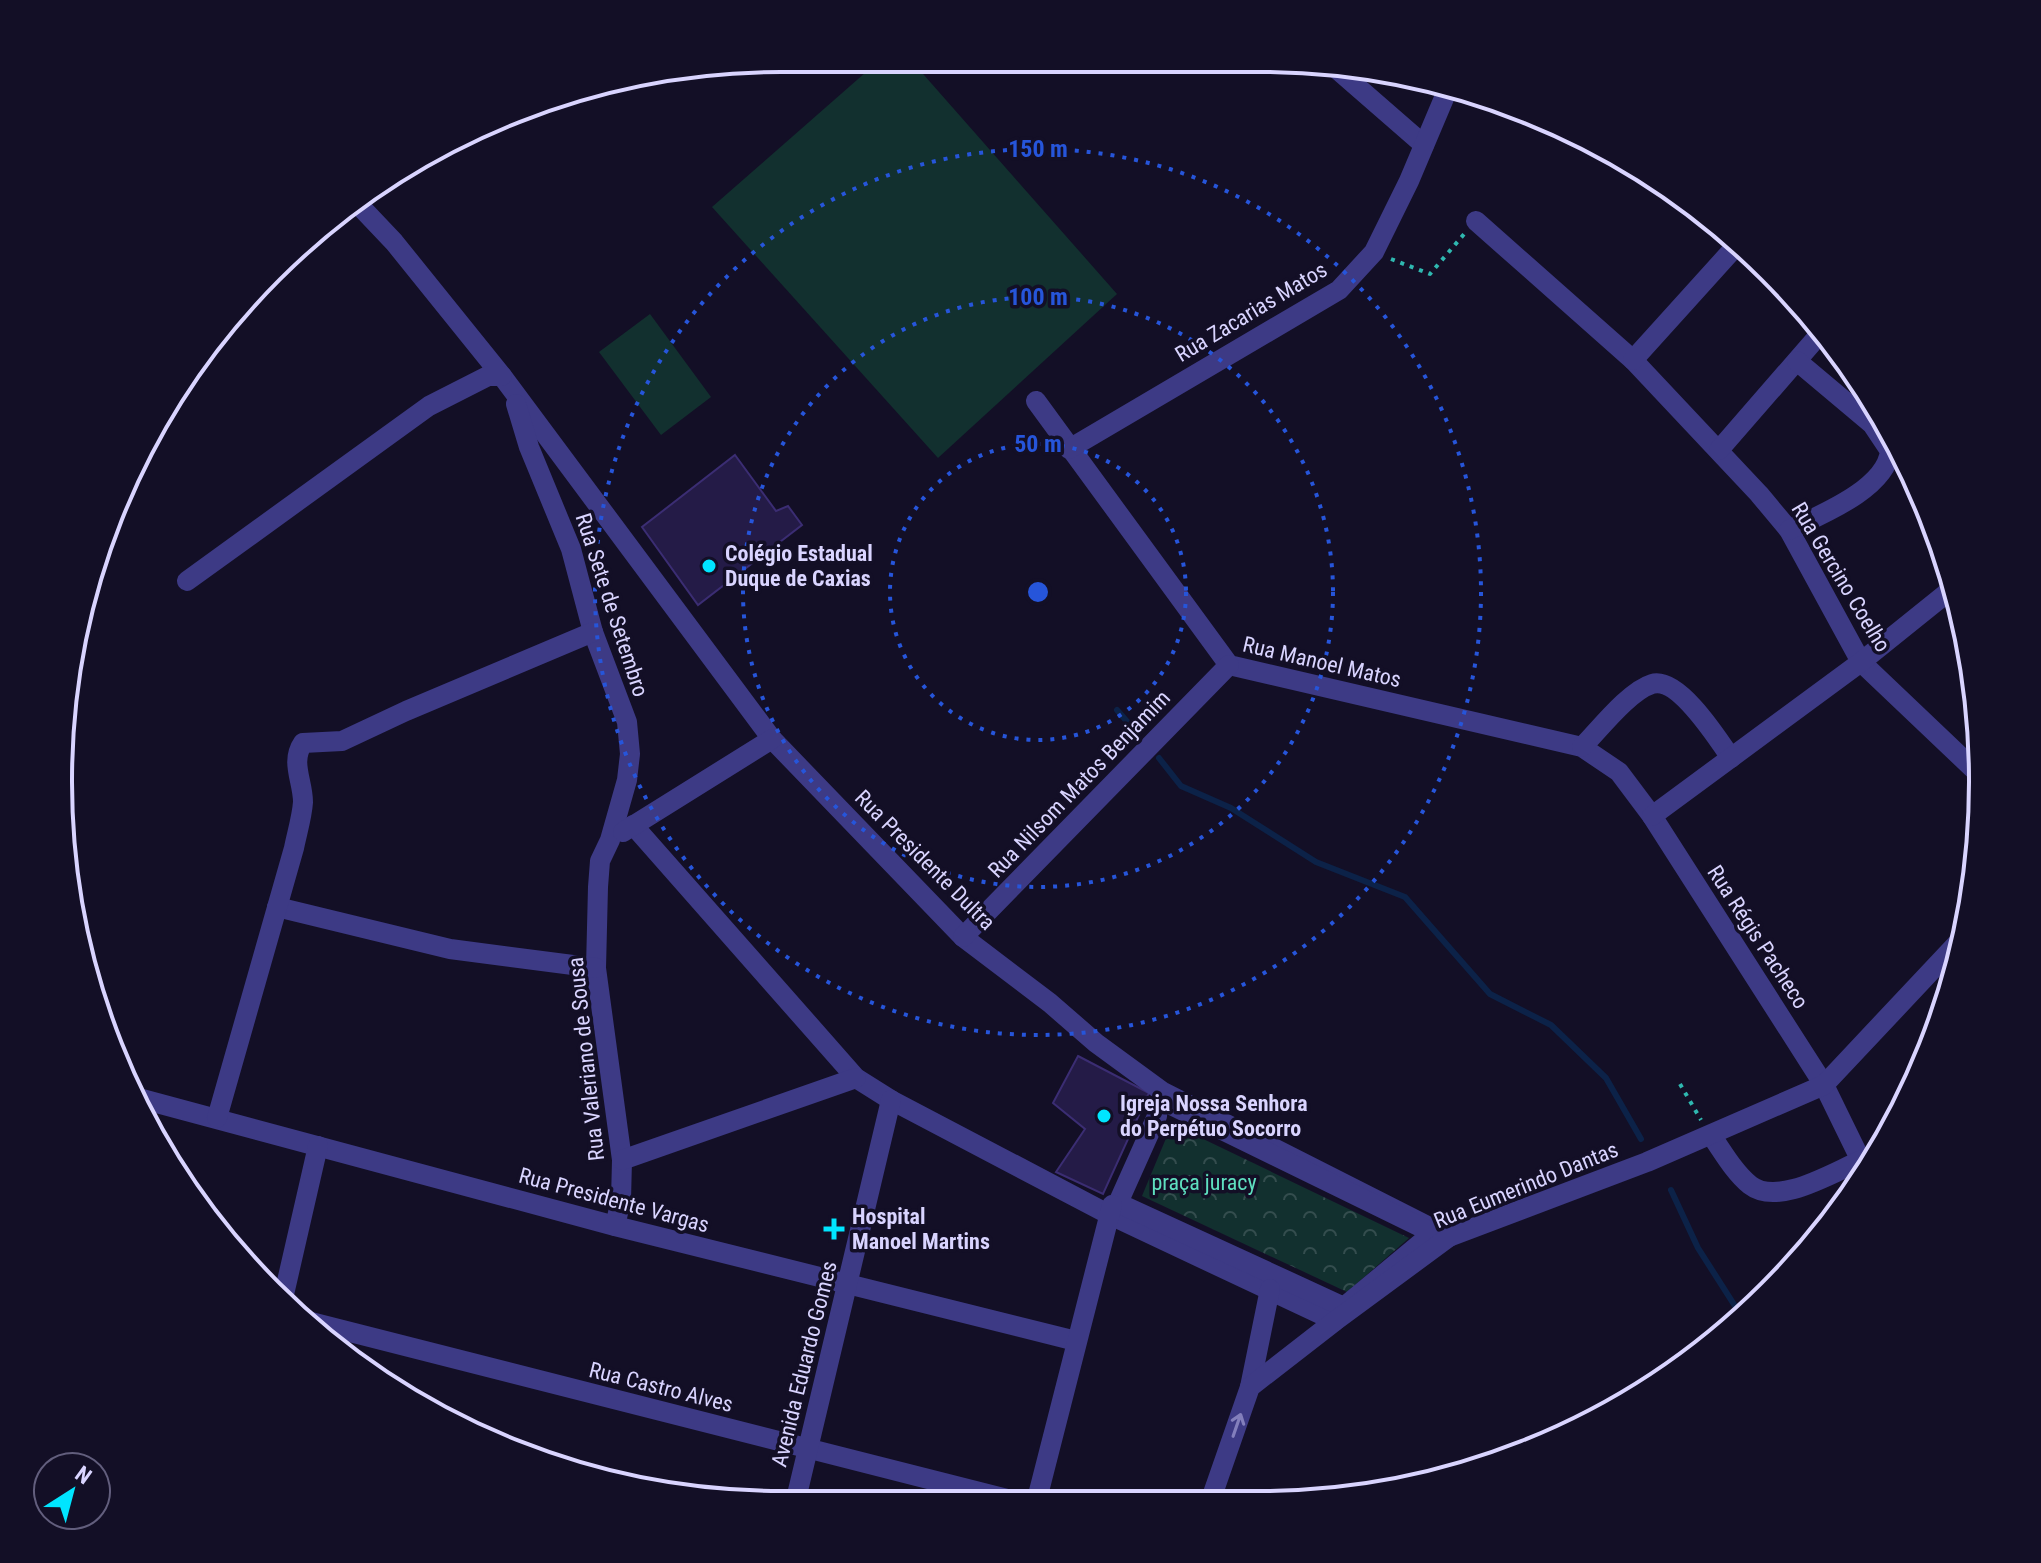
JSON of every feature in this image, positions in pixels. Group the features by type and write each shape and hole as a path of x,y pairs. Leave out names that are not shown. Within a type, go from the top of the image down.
{"street":[{"path":"1347,78 1424,145"},
{"name":"Rua Zacarias Matos","path":"1069,449 1339,290 1374,252 1445,97"},
{"name":"Rua Presidente Dultra","path":"363,209 394,242 507,382 772,739 963,937 1050,1003 1160,1097"},
{"name":"Rua Gercino Coelho","path":"1476,221 1633,360 1719,450 1789,530 1861,662 1968,764"},
{"path":"1633,360 1731,252"},
{"path":"1719,450 1814,340"},
{"path":"1797,361 1874,427"},
{"path":"187,581 429,406 488,376 507,382"},
{"name":"Rua Sete de Setembro","path":"507,382 529,447 571,549 593,632 627,722 630,754 627,780 610,840"},
{"name":"Rua Manoel Matos","path":"1036,401 1229,665 1582,747"},
{"path":"1789,530 1870,484 1882,473 1890,456"},
{"path":"1652,816 1861,662 1944,595"},
{"path":"217,1118 294,848 303,806 296,761 303,743 342,741 593,632"},
{"name":"Rua Nilsom Matos Benjamim","path":"963,937 1229,665"},
{"path":"1582,747 1635,694 1653,683 1667,686 1684,698 1731,758"},
{"path":"610,840 772,739"},
{"name":"Rua Régis Pacheco","path":"1582,747 1619,772 1652,816 1824,1085 1860,1158"},
{"path":"633,825 856,1078 891,1100 1108,1214 1335,1321"},
{"name":"Rua Valeriano de Sousa","path":"610,840 600,861 596,968 622,1160 621,1200 615,1226"},
{"path":"277,907 450,949 596,968"},
{"path":"1824,1085 1948,954"},
{"path":"622,1160 856,1078"},
{"name":"Rua Eumerindo Dantas","path":"1250,1387 1449,1237 1711,1135 1824,1085"},
{"path":"1160,1097 1165,1102 1433,1233 1344,1307 1118,1203 1157,1116 1160,1097"},
{"path":"1039,1491 1108,1214 1160,1097"},
{"path":"1160,1097 1449,1237"},
{"name":"Avenida Eduardo Gomes","path":"798,1491 891,1100"},
{"name":"Rua Presidente Vargas","path":"150,1104 217,1118 615,1226 1076,1341"},
{"path":"1711,1135 1739,1173 1751,1186 1764,1193 1792,1190 1853,1170"},
{"path":"285,1288 318,1146"},
{"path":"1214,1491 1250,1387 1270,1289"},
{"name":"Rua Castro Alves","path":"328,1327 975,1491"}],"path":[{"path":"1374,252 1430,274 1476,221"},
{"path":"1680,1084 1711,1135"}],"green space":[{"path":"866,72 921,72 1117,294 938,458 712,207"},
{"path":"650,314 711,397 661,435 599,352"},
{"name":"praça juracy","path":"1172,1124 1409,1238 1347,1292 1142,1196"}],"building":[{"name":"Colégio Estadual Duque de Caxias","path":"735,455 776,511 788,506 802,525 698,605 642,527"},
{"name":"Igreja Nossa Senhora do Perpétuo Socorro","path":"1078,1056 1149,1093 1103,1194 1056,1172 1085,1129 1053,1103"}],"waterway":[{"path":"1117,710 1137,733"},
{"path":"1159,758 1181,786 1231,808 1316,862 1405,897 1490,994 1551,1025 1606,1078 1641,1139"},
{"path":"1671,1190 1698,1248 1736,1307"}],"place":[{"name":"Colégio Estadual Duque de Caxias","path":"709,566"},
{"name":"Igreja Nossa Senhora do Perpétuo Socorro","path":"1104,1116"},
{"name":"Hospital Manoel Martins","path":"834,1229"}]}
